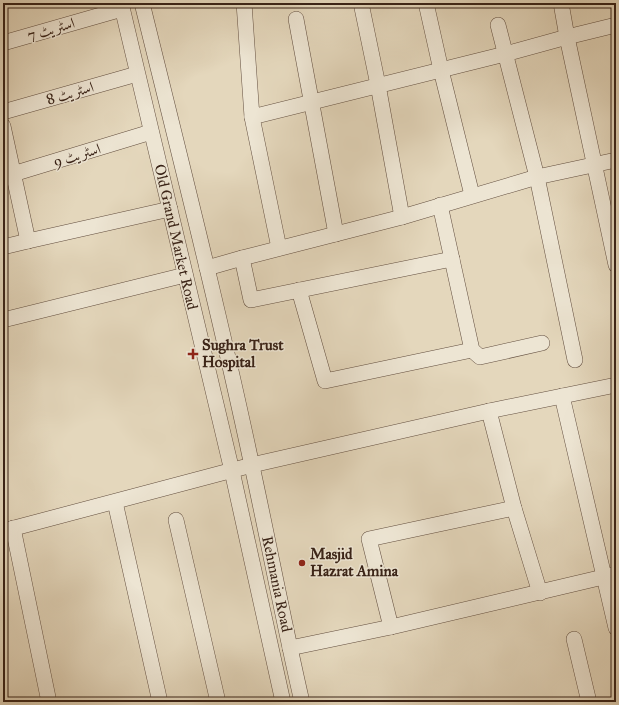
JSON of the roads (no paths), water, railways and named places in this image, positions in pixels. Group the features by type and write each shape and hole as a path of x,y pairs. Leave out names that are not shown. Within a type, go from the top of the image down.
{"street":[{"name":"Old Grand Market Road","path":"142,3 207,268 252,465"},
{"path":"244,3 252,117 279,248"},
{"path":"361,3 378,85 402,217"},
{"path":"426,3 472,195"},
{"path":"562,3 566,36 616,265"},
{"name":"Old Grand Market Road","path":"122,6 232,471"},
{"name":"اسٹریٹ 7","path":"3,43 122,6"},
{"path":"296,19 336,234"},
{"path":"498,25 537,177 575,360"},
{"path":"252,117 505,54 566,36 616,25"},
{"name":"اسٹریٹ 8","path":"3,112 137,74"},
{"path":"3,126 9,176 28,241"},
{"name":"اسٹریٹ 9","path":"9,176 151,132"},
{"path":"207,268 402,217 472,195 537,177 616,160"},
{"path":"440,205 472,350 480,356 542,343"},
{"path":"3,248 170,209"},
{"path":"242,258 251,300 452,259"},
{"path":"3,320 185,275"},
{"path":"299,290 325,381 472,350"},
{"path":"49,702 8,529 252,465 489,411 616,385"},
{"path":"562,396 610,575 616,628"},
{"path":"489,411 514,508 540,593"},
{"name":"Rehmania Road","path":"252,465 302,702"},
{"name":"Rehmania Road","path":"232,471 283,702"},
{"path":"115,502 160,702"},
{"path":"391,627 369,539 514,508"},
{"path":"176,520 218,702"},
{"path":"290,648 391,627 540,593 610,575"},
{"path":"574,639 589,702"}],"place":[{"name":"Sughra Trust Hospital","path":"193,354"},
{"name":"Masjid Hazrat Amina","path":"302,563"}]}
